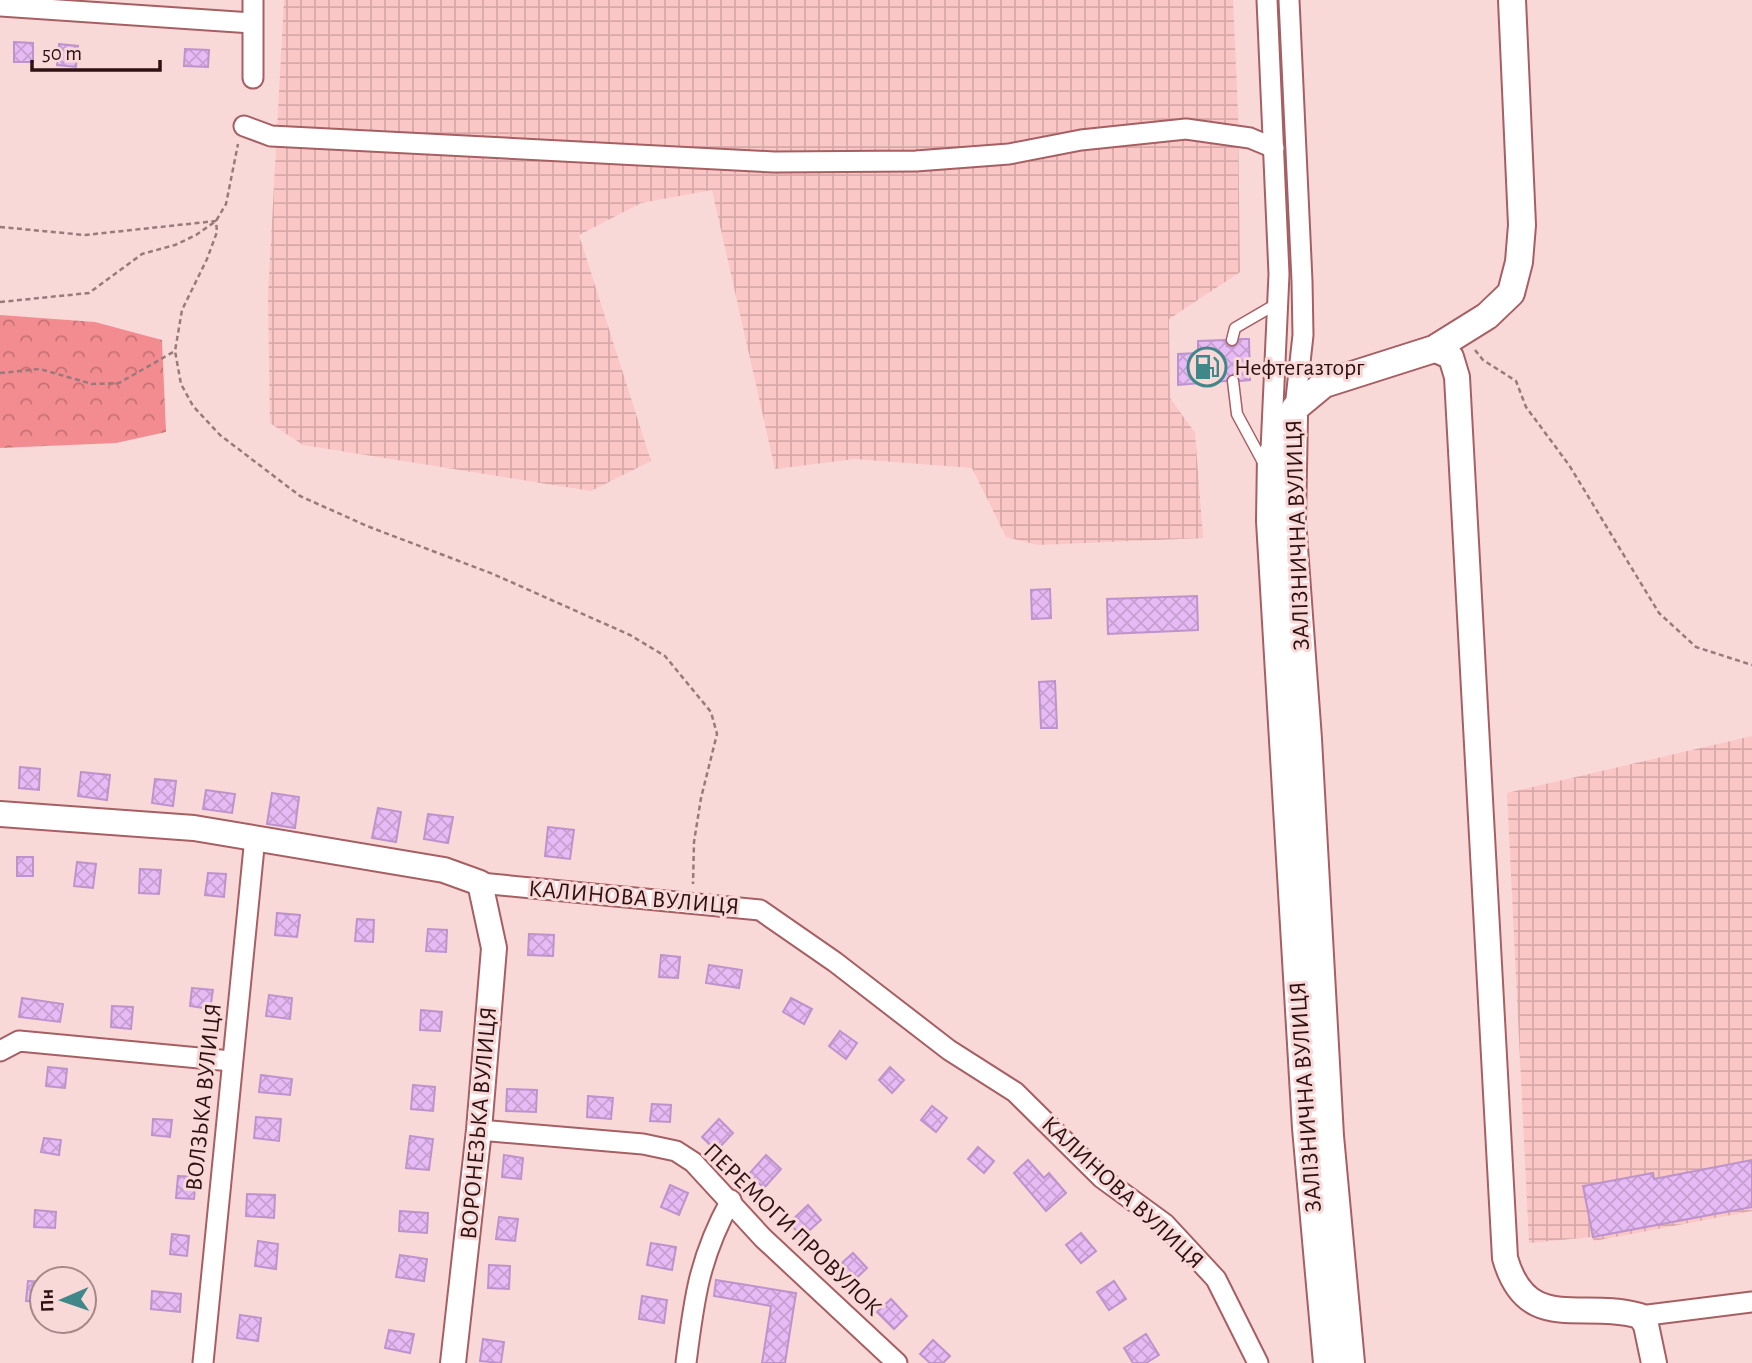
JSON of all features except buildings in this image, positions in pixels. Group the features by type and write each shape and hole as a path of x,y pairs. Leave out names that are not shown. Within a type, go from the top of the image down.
{"main road":[{"path":"1295,408 1324,384 1434,349 1487,316 1511,293 1519,262 1522,212 1512,0"},
{"name":"ЗАЛІЗНИЧНА ВУЛИЦЯ","path":"1295,408 1270,467 1270,521 1304,1100 1327,1363"},
{"name":"ЗАЛІЗНИЧНА ВУЛИЦЯ","path":"1295,408 1292,520 1308,739 1330,1136 1351,1363"}],"street":[{"path":"253,0 253,78"},
{"path":"1266,0 1279,303 1270,467"},
{"path":"1289,0 1303,335 1295,408"},
{"path":"0,6 253,23"},
{"path":"244,126 271,136 774,162 929,160 1009,154 1081,140 1186,129 1250,138 1274,148"},
{"path":"1434,349 1451,358 1457,377 1505,1258 1511,1279 1527,1300 1546,1309 1620,1310 1640,1316 1752,1302"},
{"name":"КАЛИНОВА ВУЛИЦЯ","path":"0,814 194,828 444,870 480,883 692,901 760,910 835,962 949,1049 1015,1092 1102,1178 1165,1224 1216,1279 1258,1363"},
{"name":"ВОЛЗЬКА ВУЛИЦЯ","path":"203,1363 255,837"},
{"name":"ВОРОНЕЗЬКА ВУЛИЦЯ","path":"453,1363 479,1130 494,948 480,883"},
{"path":"0,1051 19,1041 231,1061"},
{"name":"ПЕРЕМОГИ ПРОВУЛОК","path":"479,1130 643,1144 676,1152 693,1162 731,1200 763,1238 897,1363"},
{"path":"686,1363 696,1282 711,1235 731,1200"},
{"path":"1640,1316 1646,1325 1654,1363"}],"lane":[{"path":"1232,340 1235,328 1279,303"},
{"path":"1233,381 1237,414 1270,467"}],"path":[{"path":"0,302 89,293 142,254 175,245 216,221 226,204 235,155 244,126"},
{"path":"0,227 85,234 216,221"},
{"path":"216,221 217,232 207,259 182,310 176,351 181,384 193,405 220,435 300,496 367,526 505,579 629,635 664,656 711,712 717,734 701,798 694,842 692,901"},
{"path":"1460,333 1483,360 1516,381 1526,407 1569,465 1659,613 1696,647 1752,665"},
{"path":"0,373 40,369 92,384 119,383 176,351"}],"shaded area":[{"path":"284,0 1233,0 1240,272 1169,319 1170,398 1195,433 1203,538 1038,545 1006,537 972,468 855,459 775,469 712,190 641,203 579,235 651,461 591,491 303,445 270,423 268,296"},
{"path":"1273,0 1279,0 1294,255 1288,255"},
{"path":"1752,736 1752,1211 1594,1241 1592,1237 1529,1243 1507,793"}],"green space":[{"path":"0,315 95,322 162,340 166,432 116,443 0,448"}],"place":[{"name":"Нефтегазторг","path":"1207,367"}]}
